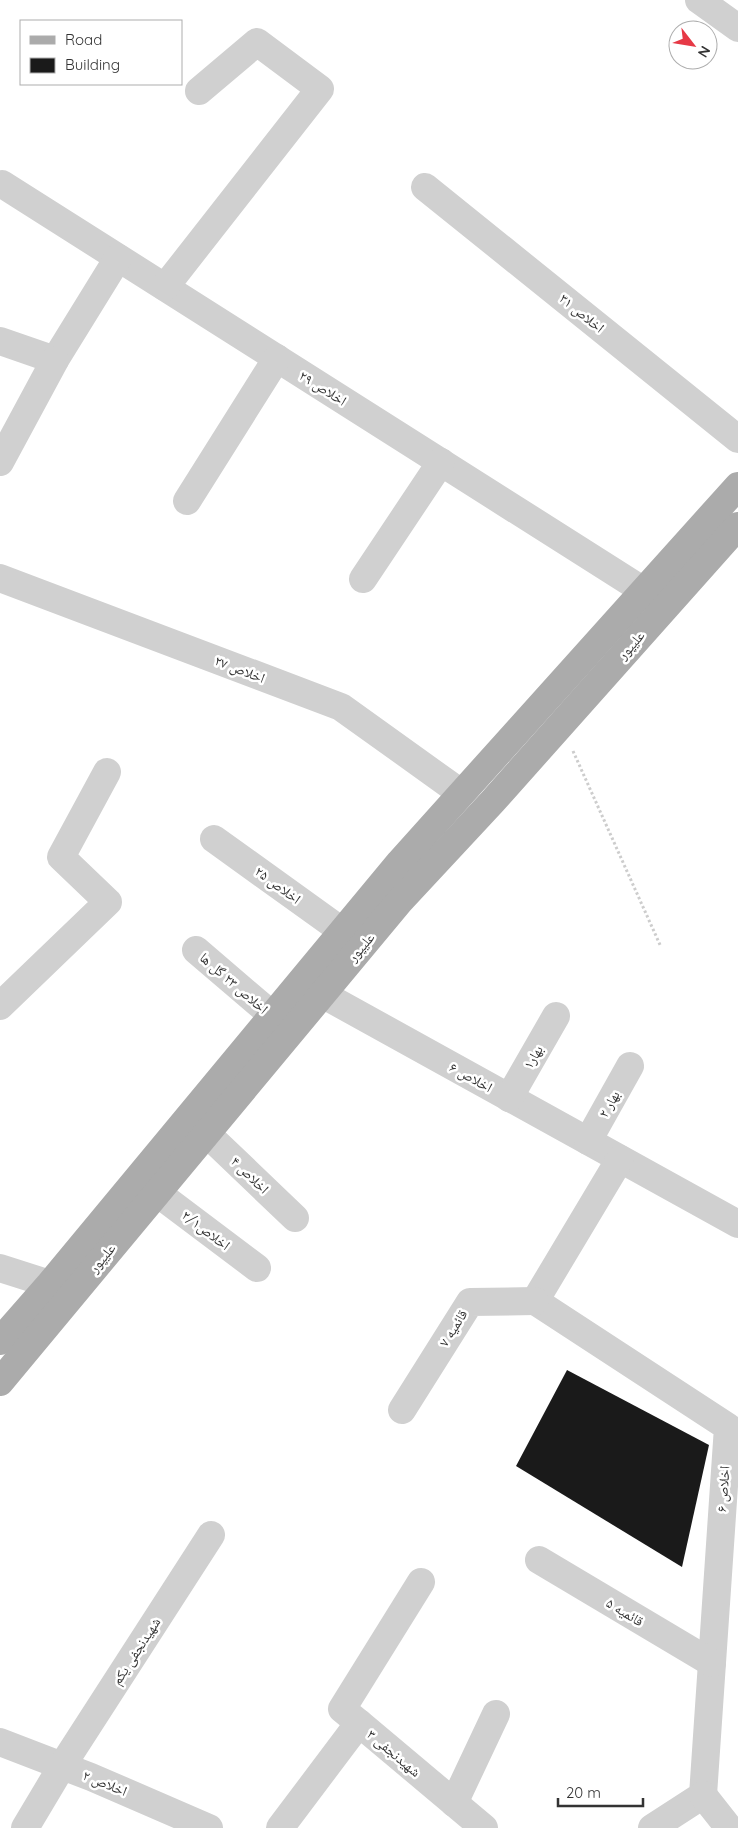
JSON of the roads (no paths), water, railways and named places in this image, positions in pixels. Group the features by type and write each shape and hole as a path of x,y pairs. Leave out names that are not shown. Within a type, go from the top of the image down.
{"main road":[{"name":"علیپور","path":"0,1382 206,1132 311,988 342,932 461,793 738,486"},
{"name":"علیپور","path":"0,1341 50,1284 272,1015 311,988 399,902 738,526"}],"street":[{"path":"699,0 738,28"},
{"path":"165,287 320,89 257,42 199,91"},
{"name":"اخلاص ۲۹","path":"2,184 644,591"},
{"name":"اخلاص ۳۱","path":"425,187 738,439"},
{"path":"0,462 55,360 118,258"},
{"path":"0,341 55,360"},
{"path":"187,501 277,358"},
{"path":"363,579 441,462"},
{"name":"اخلاص ۲۷","path":"0,578 341,707 461,793"},
{"path":"0,1006 108,902 61,857 107,772"},
{"name":"اخلاص ۲۵","path":"214,839 342,932"},
{"name":"اخلاص ۲۳ گل ها","path":"196,950 272,1015"},
{"name":"اخلاص ۶","path":"311,988 738,1224"},
{"name":"بهار۱","path":"509,1098 556,1016"},
{"name":"بهار ۲","path":"588,1142 630,1066"},
{"name":"اخلاص ۴","path":"206,1132 295,1218"},
{"path":"536,1301 620,1160"},
{"name":"اخلاص۲/۱","path":"156,1192 257,1268"},
{"path":"0,1268 50,1284"},
{"name":"اخلاص ۶","path":"536,1301 733,1431 728,1591 712,1663 703,1795"},
{"name":"قائمیه ۷","path":"402,1410 470,1302 536,1301"},
{"name":"شهیدنجفی یکم","path":"25,1828 62,1766 211,1535"},
{"name":"قائمیه ۵","path":"539,1560 712,1663"},
{"path":"359,1723 342,1709 420,1582"},
{"path":"454,1803 496,1714"},
{"name":"شهیدنجفی ۳","path":"280,1828 359,1723 484,1828"},
{"name":"اخلاص ۲","path":"0,1742 91,1777 209,1828"},
{"path":"652,1828 703,1795 729,1828"}]}
